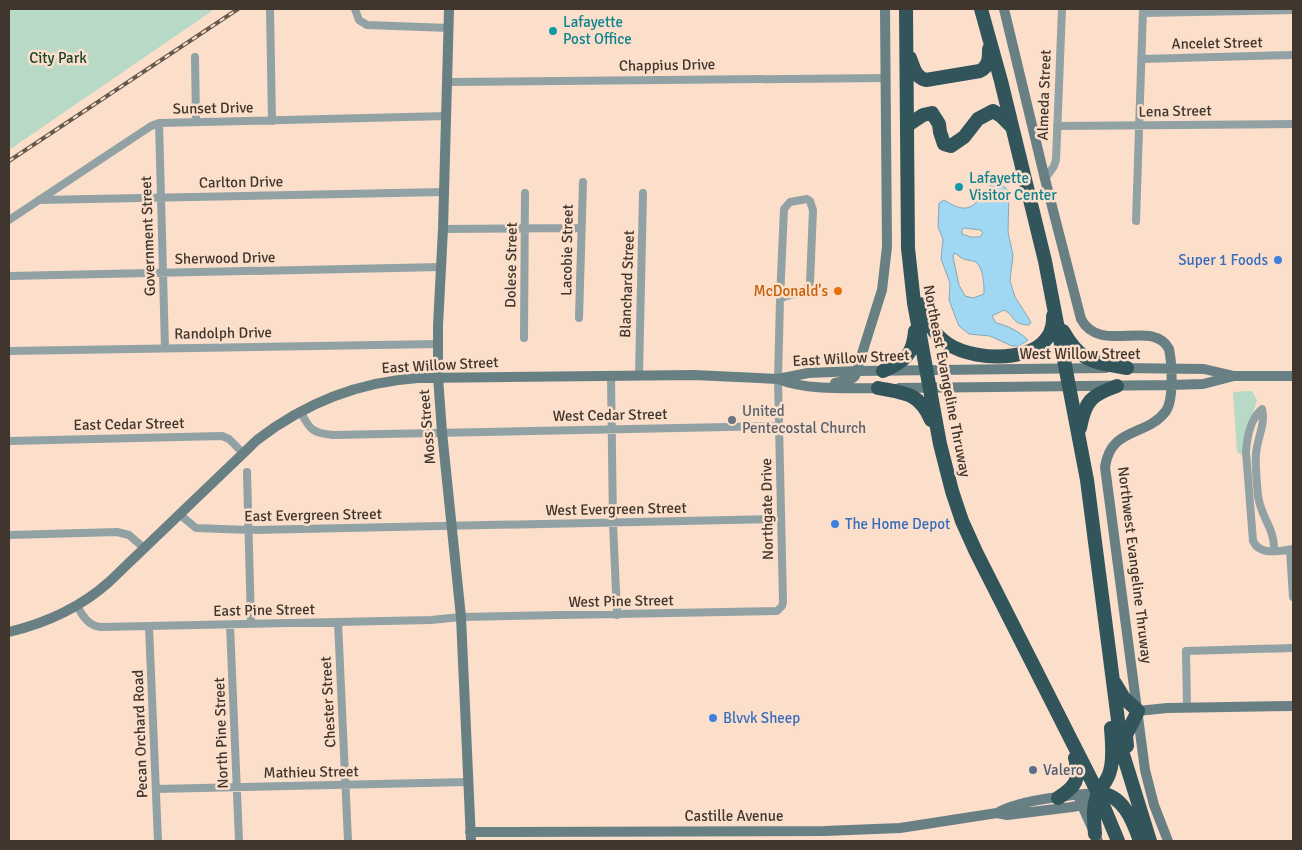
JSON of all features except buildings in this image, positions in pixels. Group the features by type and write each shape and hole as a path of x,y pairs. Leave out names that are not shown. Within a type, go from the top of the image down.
{"highway":[{"name":"Northeast Evangeline Thruway","path":"906,9 908,248 911,283 929,388 950,486 962,521 976,552 1098,793 1118,841"},
{"path":"982,12 1013,128 1057,319 1091,508 1122,750 1150,841"},
{"path":"906,45 917,75 920,79 926,80 972,73 986,68 989,56 988,34"},
{"path":"908,125 923,115 932,113 939,124 944,144 951,146 964,137 978,119 992,111 1001,116 1013,128"},
{"path":"911,283 928,324 934,332 954,348 976,355 1023,354 1040,346 1051,332 1054,323 1052,297"},
{"path":"883,370 908,356 914,345 916,316"},
{"path":"1057,319 1070,344 1091,362 1127,368"},
{"path":"1078,436 1083,410 1092,398 1102,391 1117,386"},
{"path":"878,388 909,394 920,401 928,413 939,440"},
{"path":"1085,803 1098,793 1106,782 1110,771 1112,754 1105,620"},
{"path":"1112,680 1124,698 1138,711 1126,735 1128,766"},
{"path":"1058,798 1071,790 1079,772 1071,741"},
{"path":"1098,793 1103,793 1124,806 1131,816 1140,841"},
{"path":"1085,803 1109,818"},
{"path":"1085,803 1096,838"}],"main road":[{"name":"Moss Street","path":"449,9 444,229 438,377 461,617 471,837"},
{"path":"817,386 850,380 855,376 882,290 886,259 884,9"},
{"name":"Northwest Evangeline Thruway","path":"1004,9 1045,179 1083,322 1089,329 1100,335 1149,336 1162,341 1169,349 1170,400 1166,411 1158,418 1116,442 1109,451 1106,467 1147,779 1168,841"},
{"name":"West Willow Street","path":"926,370 1170,368 1204,369 1234,376 1293,376"},
{"name":"East Willow Street","path":"9,632 53,619 101,589 268,431 324,399 358,387 402,379 438,377 732,375 778,378 808,373 926,370"},
{"name":"West Willow Street","path":"929,388 1203,384 1234,376"},
{"name":"East Willow Street","path":"778,378 791,383 817,386 929,388"},
{"path":"1138,711 1293,706"},
{"name":"Castille Avenue","path":"471,837 900,828 996,813 1007,815 1038,812 1085,803 1098,793"},
{"name":"Castille Avenue","path":"996,813 1006,807 1058,798 1085,803"}],"street":[{"path":"270,9 272,120"},
{"path":"355,9 360,20 367,25 449,28"},
{"name":"Almeda Street","path":"1045,179 1056,160 1062,9"},
{"path":"1136,221 1143,11 1293,10"},
{"name":"Ancelet Street","path":"1141,58 1293,55"},
{"path":"196,57 196,122"},
{"name":"Chappius Drive","path":"448,82 886,78"},
{"name":"Sunset Drive","path":"9,220 151,126 159,123 447,116"},
{"name":"Government Street","path":"159,123 165,348"},
{"name":"Lena Street","path":"1057,126 1293,124"},
{"name":"Lacobie Street","path":"579,318 582,182"},
{"name":"Carlton Drive","path":"38,200 445,192"},
{"name":"Dolese Street","path":"524,338 525,192"},
{"name":"Blanchard Street","path":"638,375 644,193"},
{"name":"Northgate Drive","path":"780,299 805,292 810,283 813,210 810,201 806,199 790,202 784,209 780,299 778,378 783,602 780,609"},
{"path":"444,229 581,228"},
{"name":"Sherwood Drive","path":"9,276 441,268"},
{"name":"Randolph Drive","path":"9,351 438,344"},
{"path":"611,376 613,523 617,615"},
{"path":"1274,551 1274,536 1262,516 1258,496 1256,455 1264,417 1262,409 1255,414 1246,452 1253,541 1262,550 1274,551 1292,550 1293,597"},
{"path":"300,411 309,428 323,434 442,432"},
{"name":"West Cedar Street","path":"442,432 779,426"},
{"name":"East Cedar Street","path":"9,441 222,436 229,439 243,453"},
{"path":"1247,444 1257,446"},
{"path":"247,472 251,624"},
{"path":"1250,498 1258,496"},
{"name":"East Evergreen Street","path":"179,514 196,528 249,530 452,526"},
{"name":"West Evergreen Street","path":"452,526 781,519"},
{"path":"9,536 117,532 129,535 144,548"},
{"name":"East Pine Street","path":"76,606 86,620 97,627 431,620 461,617"},
{"name":"West Pine Street","path":"461,617 775,612 780,609"},
{"name":"Chester Street","path":"338,622 348,841"},
{"name":"North Pine Street","path":"230,625 239,841"},
{"name":"Pecan Orchard Road","path":"149,626 158,841"},
{"path":"1187,708 1186,651 1293,648"},
{"name":"Mathieu Street","path":"156,789 468,782"}],"green space":[{"name":"City Park","path":"9,9 215,9 9,150"},
{"path":"1252,391 1257,400 1243,443 1243,456 1237,452 1233,392"}],"water":[{"path":"993,183 1001,184 1009,191 1008,232 1013,255 1010,281 1015,297 1031,322 1029,325 1016,322 1004,310 992,316 996,323 1013,329 1028,340 1019,346 1012,346 990,336 969,334 959,326 949,300 950,283 941,259 943,239 938,227 939,203 944,200 961,208 968,208","holes":["964,228 980,230 983,233 980,237 971,237 962,234","954,253 967,260 975,261 979,265 983,277 984,294 973,298 965,296 959,285 953,257"]}],"railway":[{"path":"9,161 238,9"}],"place":[{"name":"Lafayette Post Office","path":"553,31"},
{"name":"Lafayette Visitor Center","path":"959,187"},
{"name":"Super 1 Foods","path":"1278,260"},
{"name":"McDonald's","path":"838,291"},
{"name":"United Pentecostal Church","path":"732,420"},
{"name":"The Home Depot","path":"835,524"},
{"name":"Blvvk Sheep","path":"713,718"},
{"name":"Valero","path":"1033,770"}]}
